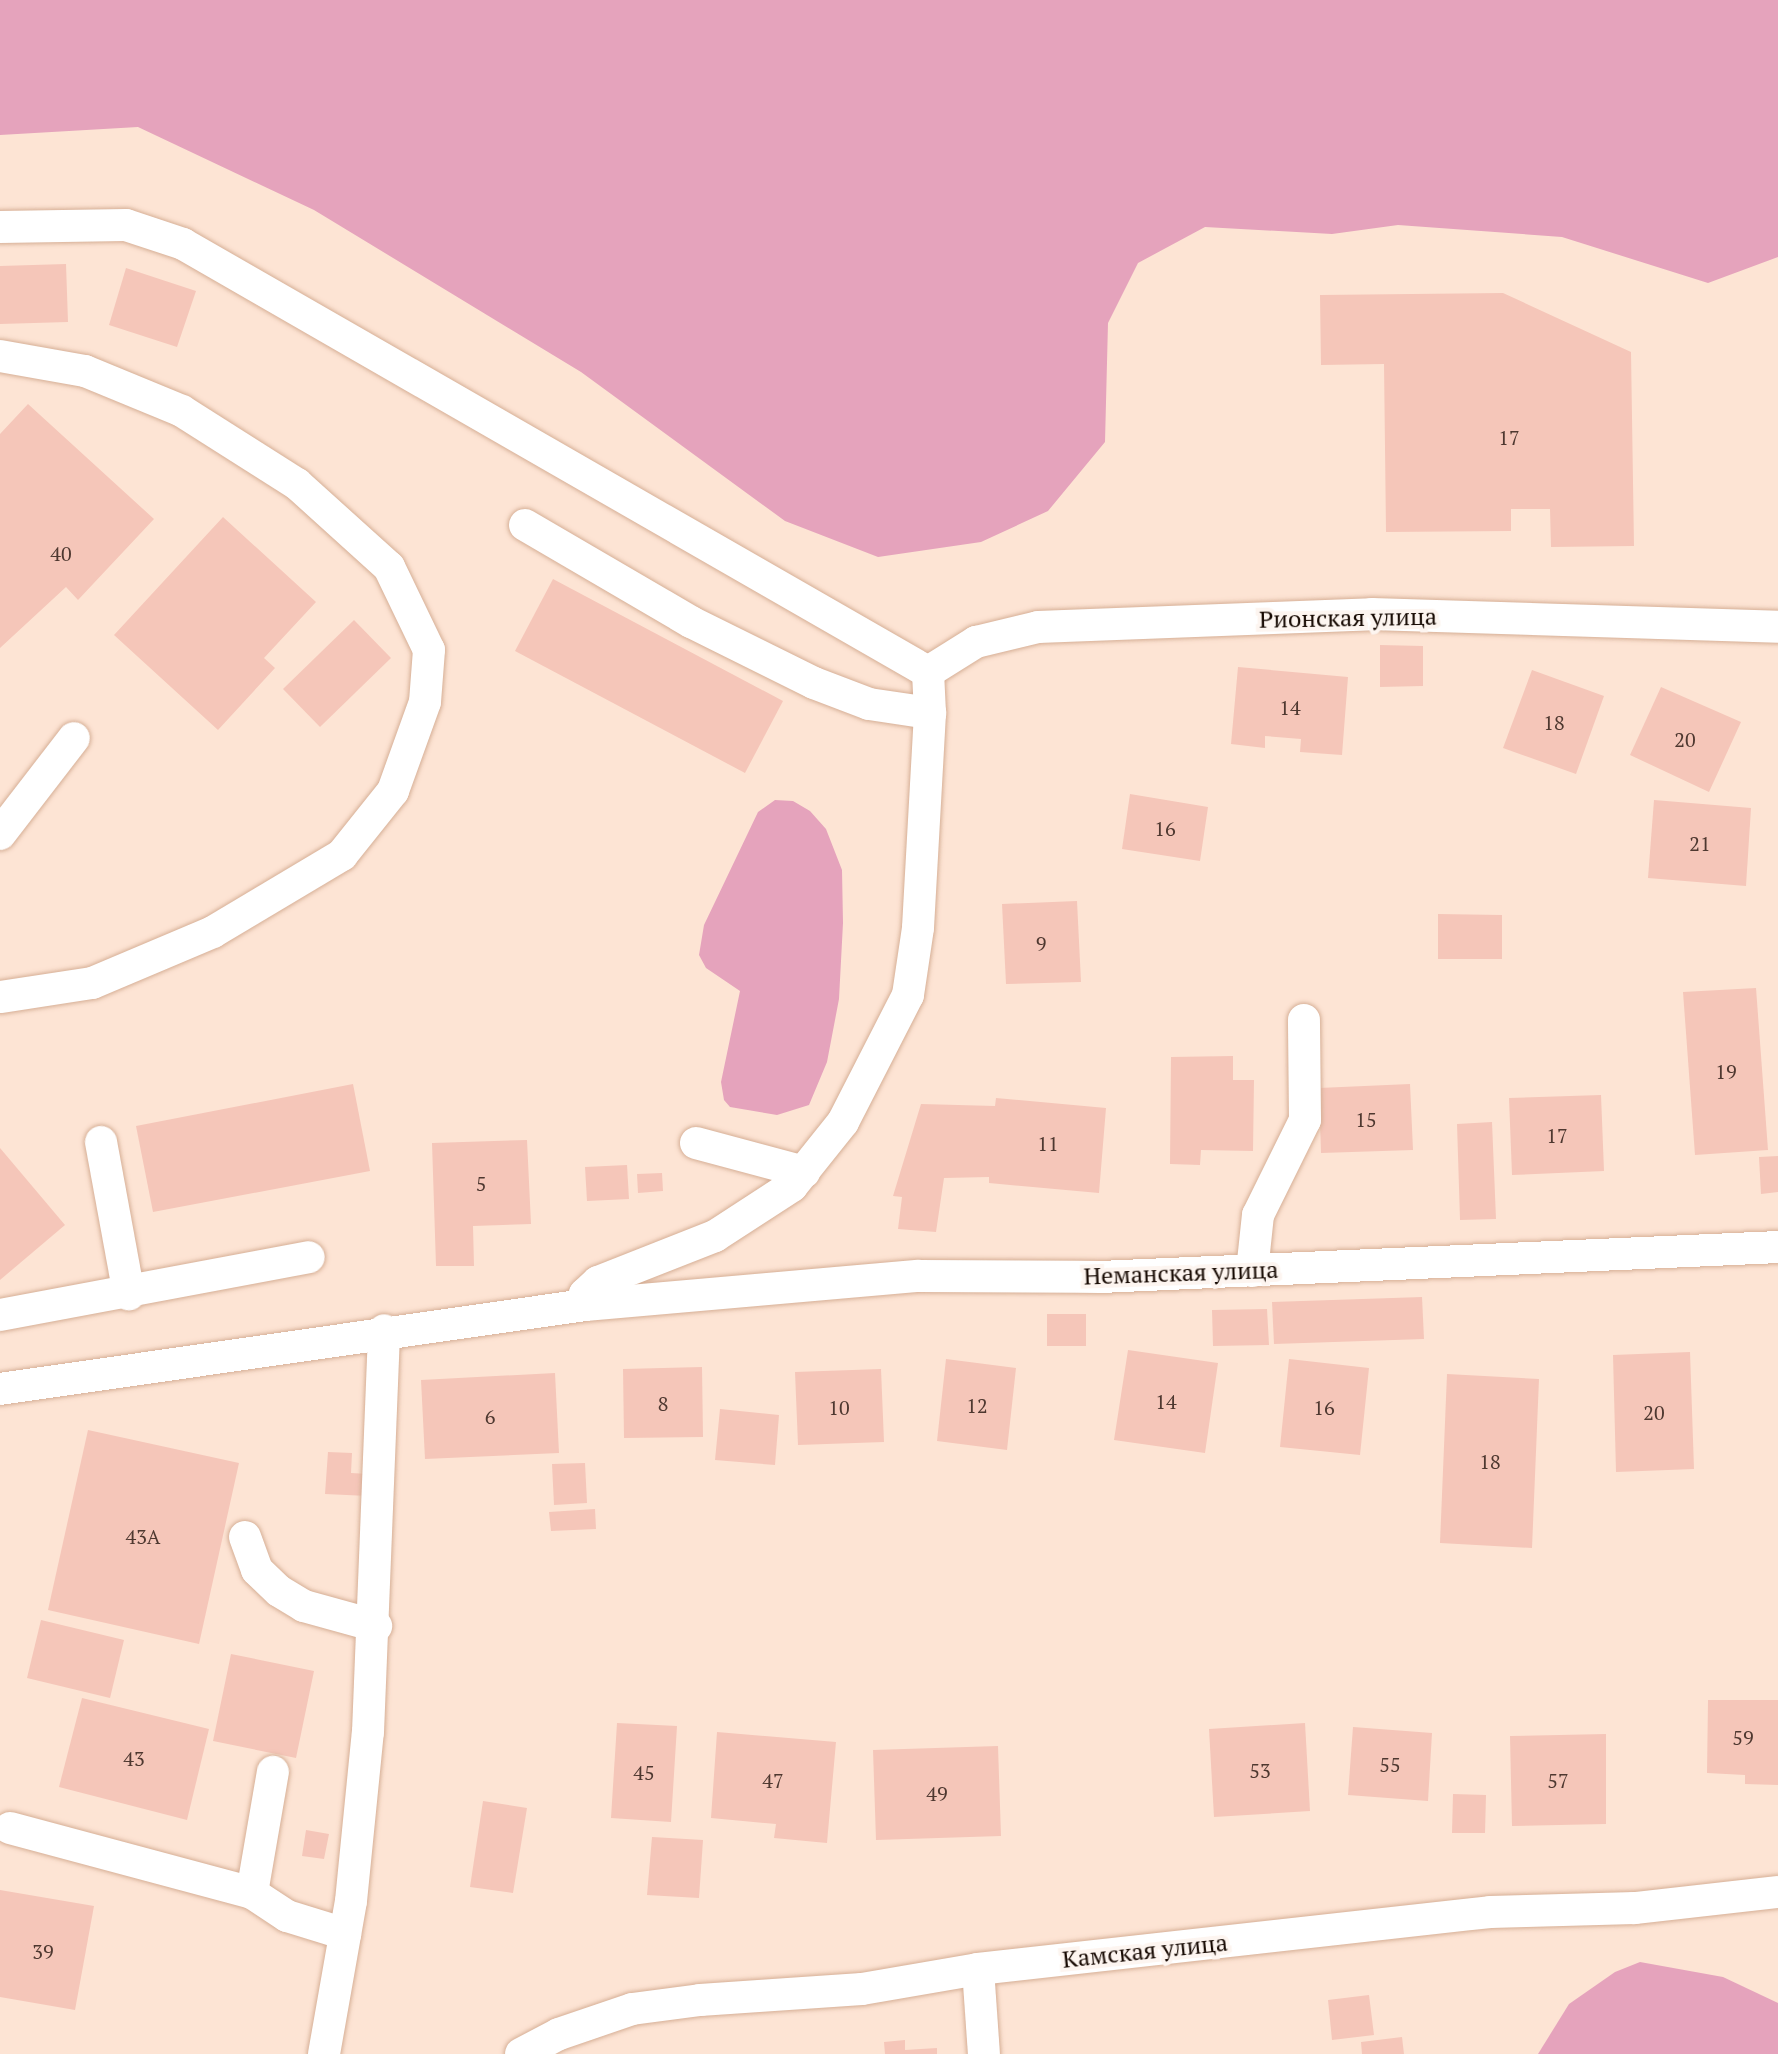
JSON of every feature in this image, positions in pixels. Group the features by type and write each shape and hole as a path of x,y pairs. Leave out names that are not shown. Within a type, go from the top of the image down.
{"lane":[{"path":"0,227 126,225 183,244 928,672 930,713 918,928 908,995 843,1122 792,1186 715,1236 589,1287 585,1305"},
{"path":"0,356 85,371 182,411 297,484 389,567 429,650 425,702 393,791 342,855 213,932 92,983 0,997"},
{"path":"525,525 691,622 814,683 869,704 930,713"},
{"name":"Рионская улица","path":"928,672 976,642 1038,627 1372,614 1778,627"},
{"path":"0,834 74,738"},
{"path":"1252,1271 1258,1215 1305,1120 1304,1020"},
{"path":"101,1142 129,1294"},
{"path":"696,1143 804,1172"},
{"name":"Неманская улица","path":"0,1389 384,1330 585,1305 919,1276 1100,1277 1628,1249 1778,1247"},
{"path":"0,1315 129,1294 309,1257"},
{"path":"324,2054 345,1934 376,1626 384,1330"},
{"path":"245,1537 257,1570 279,1591 304,1606 376,1626"},
{"path":"252,1893 273,1772"},
{"path":"10,1828 252,1893 287,1916 345,1934"},
{"name":"Камская улица","path":"521,2054 559,2034 632,2009 862,1989 978,1969 1490,1912 1635,1908 1778,1892"},
{"path":"978,1969 984,2054"}],"shaded area":[{"path":"0,0 1778,0 1778,257 1708,283 1562,237 1398,225 1332,234 1205,227 1138,263 1108,323 1105,442 1048,511 981,542 878,557 785,521 581,372 314,210 138,127 0,135"},
{"path":"775,800 793,801 810,811 826,829 842,870 843,923 839,999 827,1062 809,1105 777,1115 730,1107 724,1100 721,1082 740,991 706,968 699,955 704,925 758,812"},
{"path":"1640,1962 1723,1977 1778,2003 1778,2054 1538,2054 1569,2004 1615,1972"}],"building":[{"path":"66,264 68,322 0,324 0,266"},
{"path":"126,268 196,291 177,347 109,325"},
{"path":"1503,293 1631,352 1634,546 1551,547 1550,509 1511,509 1511,531 1386,532 1384,364 1321,365 1320,295"},
{"path":"28,404 154,519 78,600 66,587 0,648 0,434"},
{"path":"223,517 316,602 264,658 275,668 218,730 114,635"},
{"path":"553,579 783,701 745,773 515,651"},
{"path":"354,620 391,658 320,727 283,689"},
{"path":"1380,645 1423,646 1423,686 1380,687"},
{"path":"1238,667 1348,677 1342,755 1300,752 1301,739 1265,736 1265,748 1231,744"},
{"path":"1532,670 1604,696 1576,774 1503,748"},
{"path":"1661,687 1741,722 1709,792 1630,755"},
{"path":"1130,794 1208,807 1200,861 1122,849"},
{"path":"1654,800 1751,808 1746,886 1648,878"},
{"path":"1077,901 1081,982 1006,984 1002,904"},
{"path":"1438,914 1502,915 1502,959 1438,959"},
{"path":"1756,988 1768,1150 1695,1155 1683,992"},
{"path":"1233,1056 1233,1080 1254,1080 1253,1151 1201,1150 1200,1165 1170,1164 1171,1057"},
{"path":"353,1084 370,1171 153,1212 136,1126"},
{"path":"1410,1084 1413,1150 1321,1153 1319,1088"},
{"path":"1601,1095 1604,1171 1512,1175 1509,1098"},
{"path":"996,1098 1106,1108 1099,1193 989,1183 989,1177 944,1178 936,1232 898,1229 902,1197 893,1196 921,1104 995,1106"},
{"path":"1492,1122 1496,1219 1460,1220 1457,1124"},
{"path":"527,1140 531,1224 473,1226 474,1266 436,1266 432,1143"},
{"path":"0,1148 65,1225 0,1280"},
{"path":"1778,1156 1778,1192 1761,1194 1759,1157"},
{"path":"627,1165 629,1199 587,1201 585,1167"},
{"path":"662,1173 663,1191 638,1193 637,1174"},
{"path":"1422,1297 1424,1339 1274,1344 1272,1302"},
{"path":"1267,1309 1269,1345 1213,1346 1212,1310"},
{"path":"1047,1314 1086,1314 1086,1346 1047,1346"},
{"path":"1128,1350 1218,1363 1205,1453 1114,1440"},
{"path":"1690,1352 1694,1469 1616,1472 1613,1355"},
{"path":"946,1359 1016,1368 1007,1450 937,1441"},
{"path":"1289,1359 1369,1368 1360,1455 1280,1447"},
{"path":"702,1367 703,1437 624,1438 623,1369"},
{"path":"881,1369 884,1442 798,1445 795,1372"},
{"path":"555,1373 559,1453 425,1459 421,1380"},
{"path":"1447,1374 1539,1379 1532,1548 1440,1543"},
{"path":"720,1409 779,1415 775,1465 715,1460"},
{"path":"88,1430 239,1463 199,1644 48,1610"},
{"path":"328,1452 352,1453 351,1473 369,1474 368,1496 325,1494"},
{"path":"585,1463 587,1503 554,1505 552,1464"},
{"path":"595,1509 596,1529 551,1531 549,1512"},
{"path":"41,1620 124,1640 110,1698 27,1678"},
{"path":"231,1654 314,1671 296,1758 213,1741"},
{"path":"82,1698 209,1729 187,1820 59,1787"},
{"path":"1708,1700 1778,1700 1778,1785 1745,1784 1745,1775 1707,1773"},
{"path":"617,1723 677,1726 671,1822 611,1818"},
{"path":"1305,1723 1310,1811 1214,1817 1209,1729"},
{"path":"1353,1727 1432,1733 1428,1801 1348,1795"},
{"path":"717,1732 836,1742 827,1843 774,1838 776,1824 711,1818"},
{"path":"1606,1734 1606,1824 1512,1826 1510,1736"},
{"path":"998,1746 1001,1836 876,1840 873,1750"},
{"path":"1453,1794 1486,1795 1485,1833 1452,1833"},
{"path":"483,1801 527,1808 513,1893 470,1887"},
{"path":"306,1830 329,1834 324,1859 302,1856"},
{"path":"652,1837 703,1840 699,1898 647,1895"},
{"path":"0,1890 94,1906 75,2010 0,1997"},
{"path":"1369,1995 1374,2035 1332,2040 1328,2000"},
{"path":"1402,2037 1404,2054 1362,2054 1361,2042"},
{"path":"905,2040 905,2050 937,2048 937,2054 885,2054 884,2042"}]}
